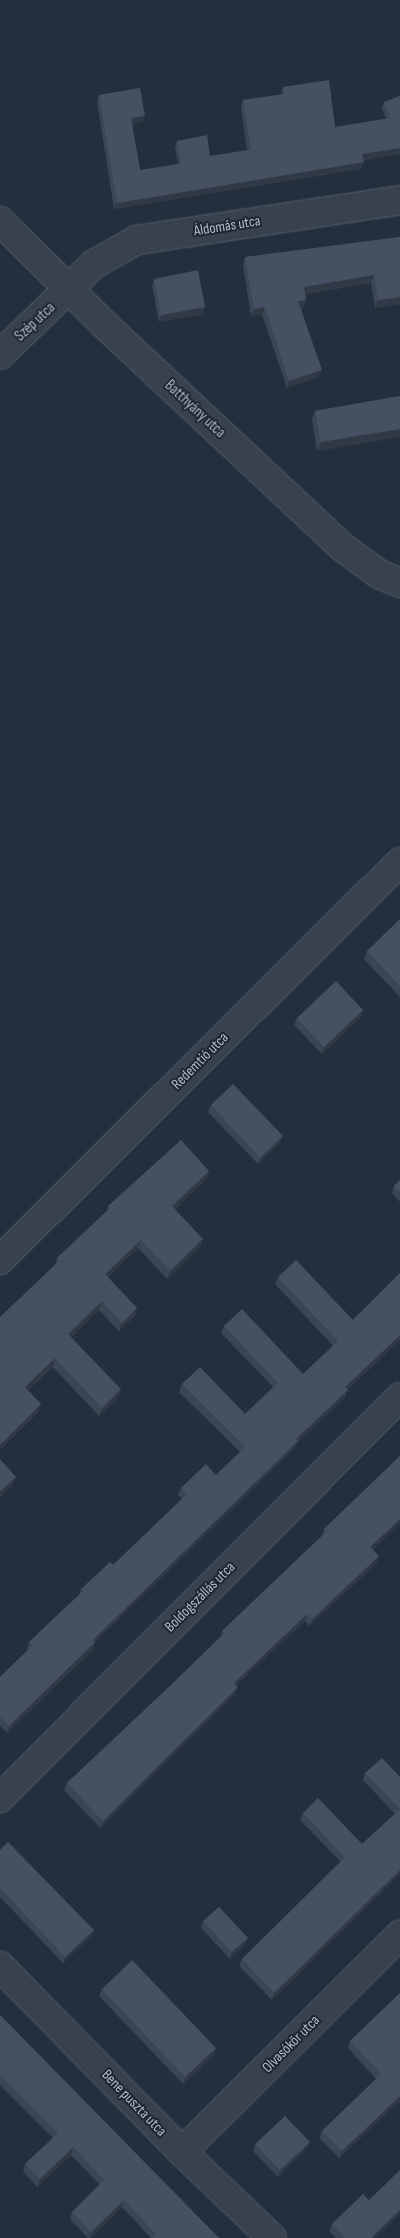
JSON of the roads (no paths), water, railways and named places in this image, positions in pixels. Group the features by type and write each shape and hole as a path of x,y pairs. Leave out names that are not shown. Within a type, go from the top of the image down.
{"street":[{"name":"Áldomás utca","path":"70,289 94,264 137,240 400,200"},
{"name":"Batthyány utca","path":"0,221 342,547 379,574 400,583"},
{"name":"Szép utca","path":"0,355 70,289"},
{"name":"Redemtió utca","path":"0,1260 400,862"},
{"name":"Boldogszállás utca","path":"0,1798 400,1397"},
{"name":"Olvasókör utca","path":"182,2152 400,1935"},
{"name":"Bene puszta utca","path":"0,1966 182,2152 272,2238"}]}
